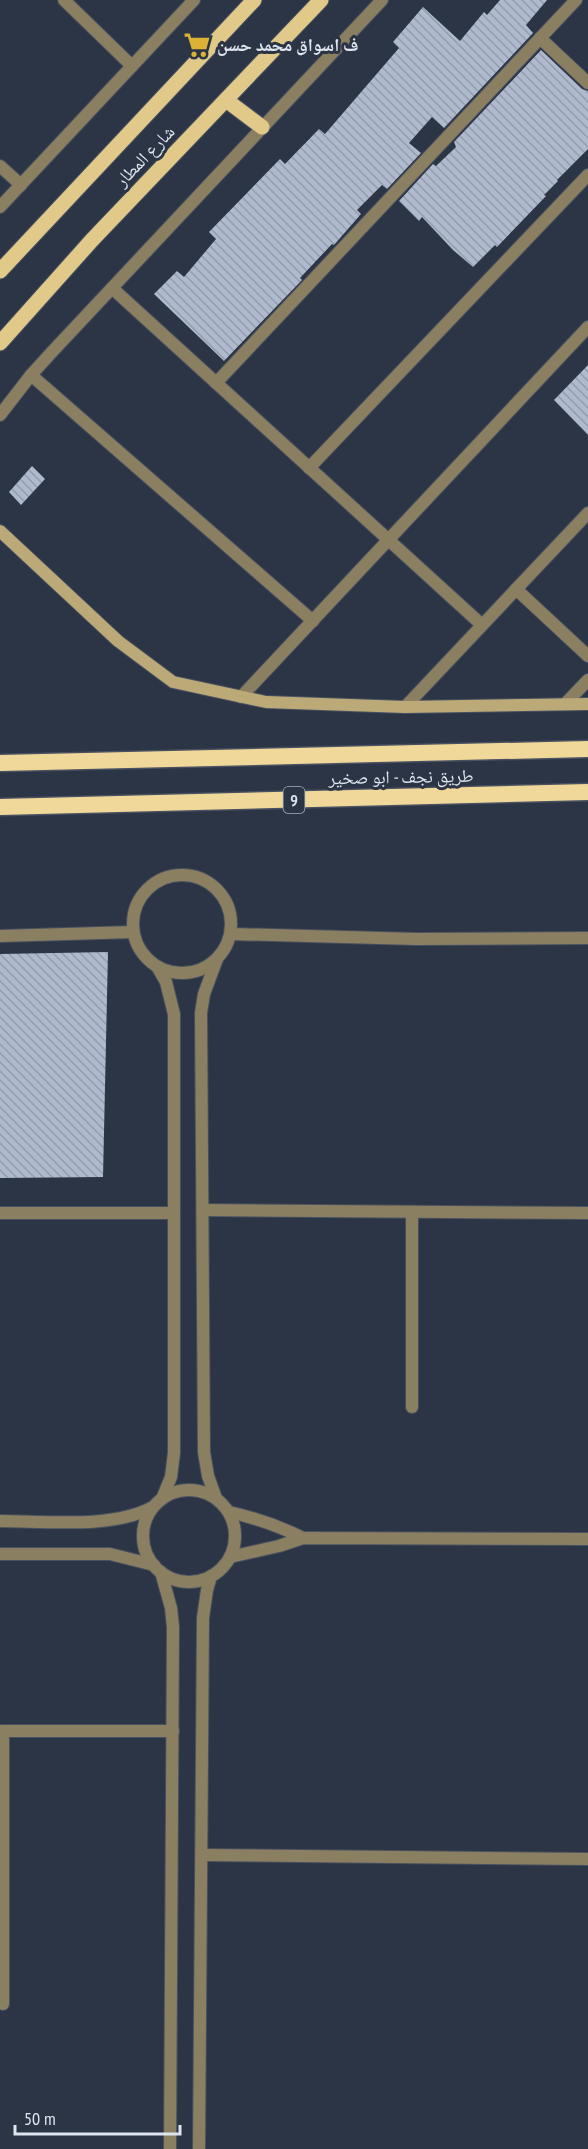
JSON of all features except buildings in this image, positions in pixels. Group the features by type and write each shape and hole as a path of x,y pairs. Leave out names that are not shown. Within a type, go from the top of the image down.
{"highway":[{"name":"طريق نجف - ابو صخير","path":"0,763 588,749"},
{"name":"طريق نجف - ابو صخير","path":"0,807 588,792"}],"main road":[{"name":"شارع المطار","path":"0,272 254,0"},
{"name":"شارع المطار","path":"0,343 92,240 321,0"},
{"path":"226,100 262,127"},
{"path":"0,531 118,641 173,682 266,702 405,707 588,704"}],"street":[{"path":"64,0 132,66"},
{"path":"0,207 194,0"},
{"path":"0,415 31,375 382,0"},
{"path":"216,383 576,0"},
{"path":"540,38 588,83"},
{"path":"0,166 21,185"},
{"path":"309,468 588,175"},
{"path":"112,288 482,625"},
{"path":"241,697 588,327"},
{"path":"31,375 313,621"},
{"path":"405,707 588,513"},
{"path":"516,589 588,656"},
{"path":"565,704 588,680"},
{"path":"171,2149 173,1627 171,1608 158,1569 144,1544 144,1529 171,1477 174,1453 174,1014 166,982 158,968 138,946 133,932 134,913 142,895 156,882 174,875 194,876 211,883 224,897 232,915 231,934 226,948 217,960 204,994 201,1013 204,1452 208,1476 216,1498"},
{"path":"0,936 133,932"},
{"path":"231,934 417,939 588,938"},
{"path":"158,968 173,973 189,973 204,969 217,960"},
{"path":"203,1210 588,1213"},
{"path":"412,1212 412,1407"},
{"path":"0,1213 174,1213"},
{"path":"0,1521 108,1521 132,1517 172,1493 187,1490 202,1491 216,1498 229,1512 235,1527 235,1542 230,1557 222,1568 199,1581 186,1582 173,1579 158,1569 110,1554 0,1554"},
{"path":"229,1512 280,1526 303,1538"},
{"path":"230,1557 271,1549 303,1538 588,1539"},
{"path":"200,2149 203,1618 205,1596 211,1576"},
{"path":"3,2004 2,1731 173,1731"},
{"path":"202,1855 588,1859"}],"place":[{"name":"ف اسواق محمد حسن","path":"197,45"}]}
